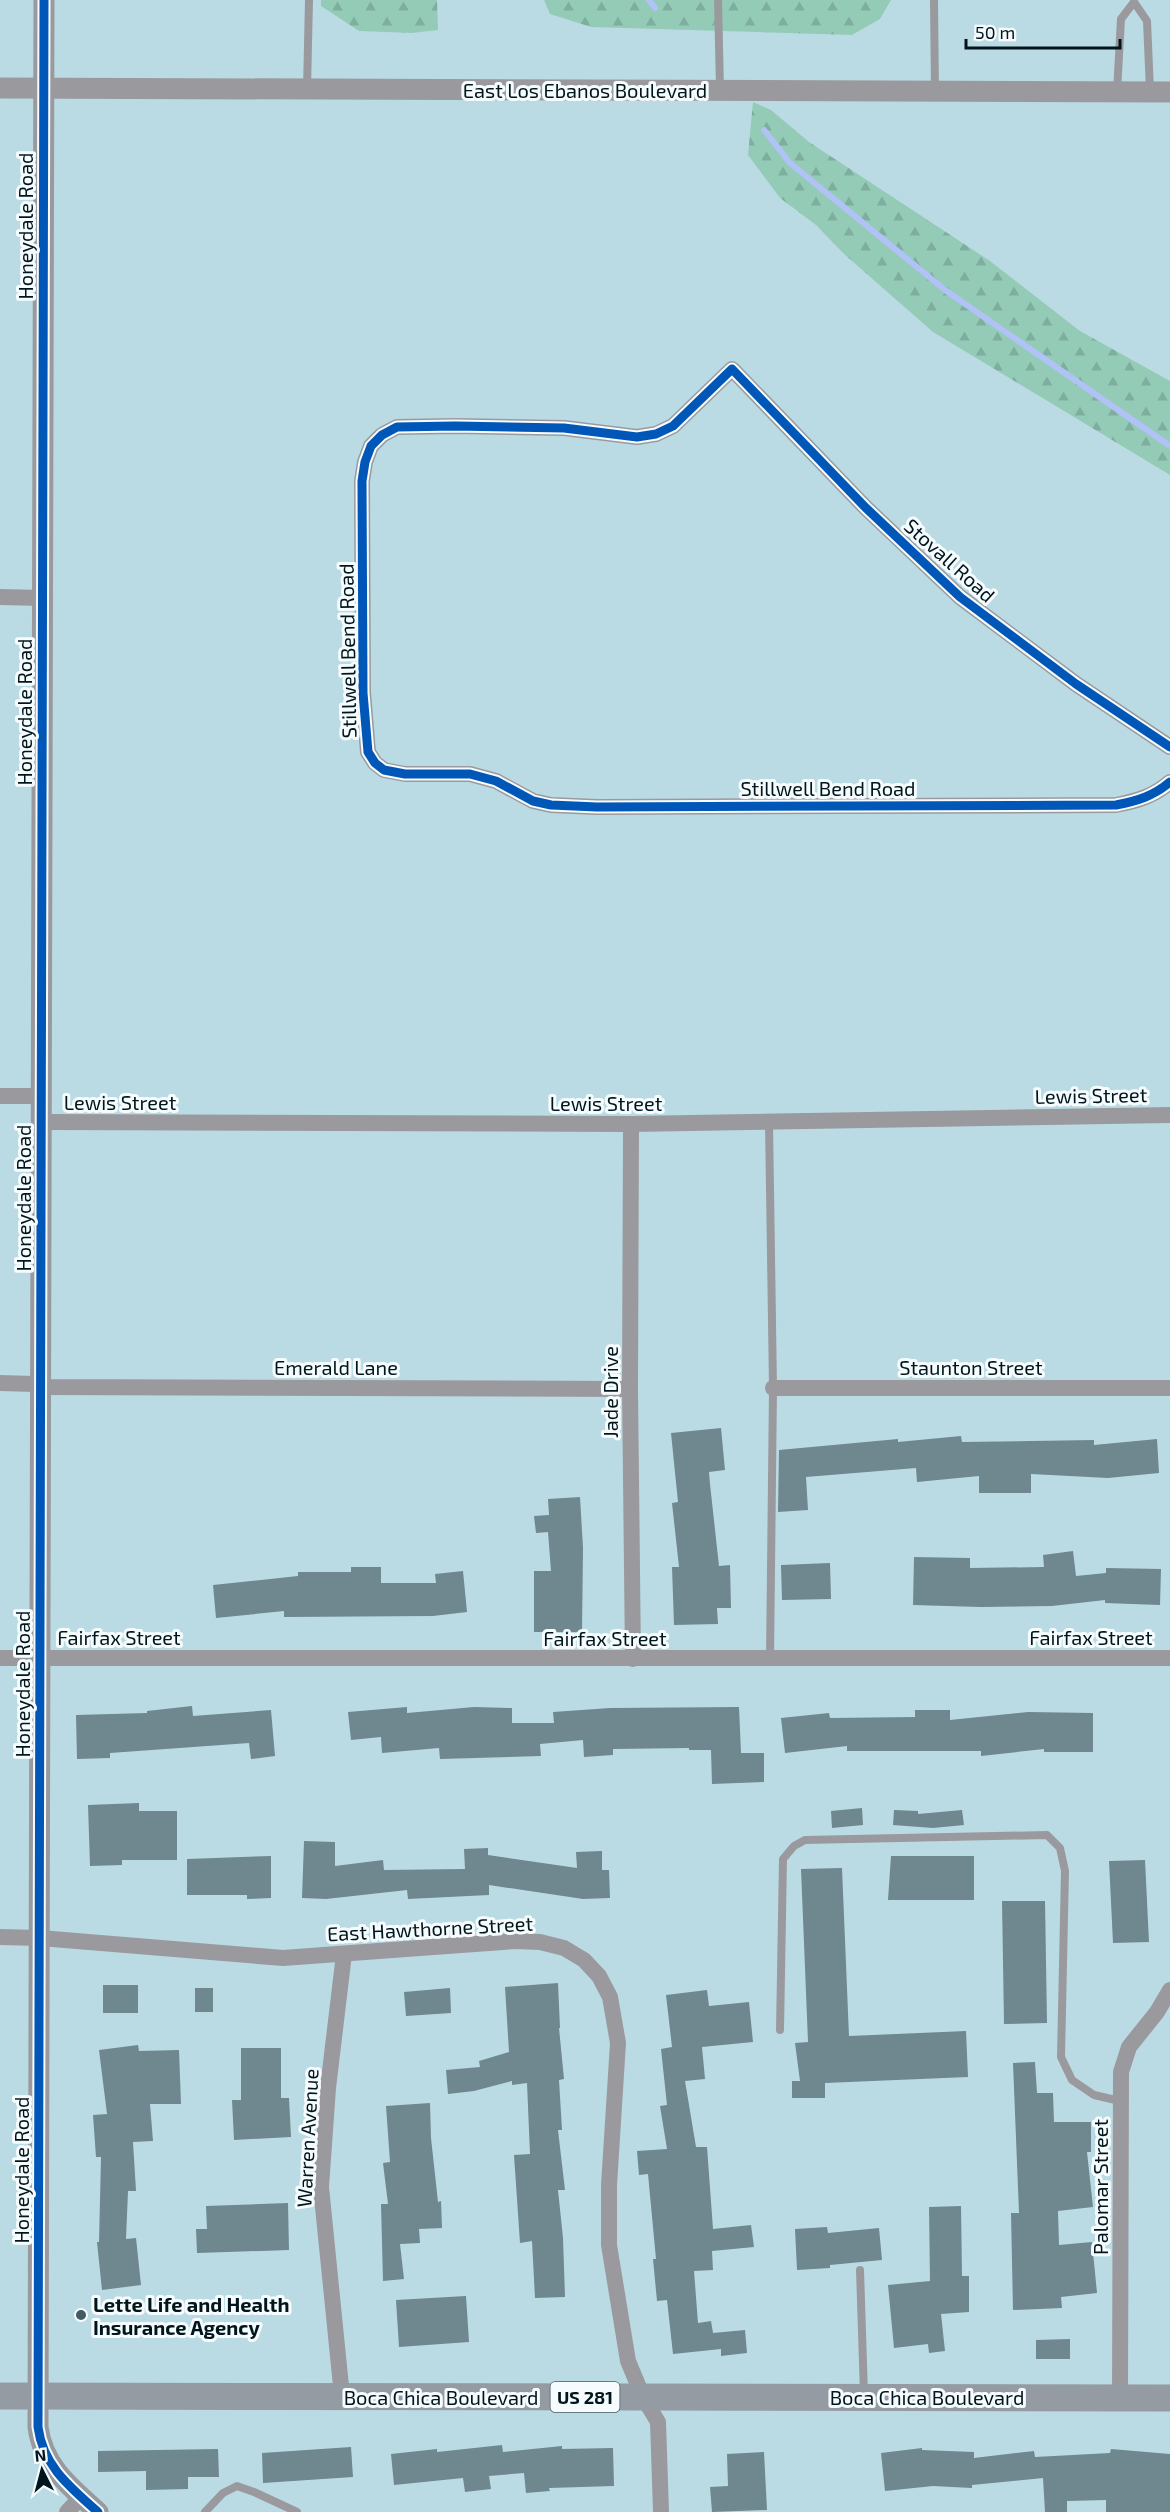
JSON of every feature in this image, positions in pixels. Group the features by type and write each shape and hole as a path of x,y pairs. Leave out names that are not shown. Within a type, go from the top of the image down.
{"main road":[{"name":"Boca Chica Boulevard","path":"0,2396 1170,2398"}],"street":[{"name":"Honeydale Road","path":"44,0 39,2396 41,2445 51,2466 74,2504 98,2512"},
{"name":"East Los Ebanos Boulevard","path":"0,88 1160,92"},
{"name":"Stovall Road","path":"732,369 866,508 960,597 1076,684 1170,747"},
{"name":"Stillwell Bend Road","path":"732,369 673,426 656,434 637,438 564,428 456,426 397,427 376,441 364,462 362,481 363,693 368,752 375,763 384,770 405,774 470,774 496,781 533,801 551,805 597,807 1116,804 1138,801 1155,794 1170,782"},
{"path":"0,597 43,598"},
{"path":"0,1096 42,1096"},
{"name":"Lewis Street","path":"42,1122 631,1124 1170,1115"},
{"name":"Jade Drive","path":"631,1124 630,1389 633,1659"},
{"name":"Emerald Lane","path":"0,1383 34,1383 41,1387 630,1389"},
{"name":"Staunton Street","path":"773,1388 1170,1389"},
{"name":"Fairfax Street","path":"0,1658 1170,1658"},
{"name":"East Hawthorne Street","path":"0,1937 40,1938 283,1958 515,1941 540,1942 564,1948 584,1960 599,1976 610,1997 618,2043 609,2185 609,2245 628,2361 643,2397 658,2422 661,2512"},
{"name":"Warren Avenue","path":"342,2396 321,2187 328,2088 344,1954"},
{"name":"Palomar Street","path":"1120,2398 1121,2072 1129,2047 1157,2012 1170,1990"}],"lane":[{"path":"307,89 309,0"},
{"path":"718,0 720,90"},
{"path":"934,0 935,91"},
{"path":"1117,92 1121,19 1134,1 1147,21 1160,92"},
{"path":"769,1122 773,1388 770,1659"},
{"path":"780,2030 783,1859 794,1846 805,1840 1047,1835 1060,1848 1065,1871 1061,2057 1072,2080 1094,2095 1120,2101"},
{"path":"860,2270 864,2397"},
{"path":"205,2512 223,2493 237,2486 297,2512"}],"green space":[{"path":"321,0 437,0 438,30 412,33 359,31 321,6"},
{"path":"544,0 891,0 880,19 852,35 591,27 550,14"},
{"path":"753,102 771,110 809,142 990,261 1080,331 1170,381 1170,475 933,332 844,254 816,225 780,198 748,155"}],"building":[{"path":"721,1428 725,1470 709,1472 719,1566 730,1565 731,1608 717,1608 718,1624 674,1625 672,1567 679,1567 672,1503 678,1502 671,1433"},
{"path":"961,1436 962,1442 1094,1440 1094,1445 1157,1439 1159,1473 1108,1478 1031,1474 1031,1493 979,1493 979,1476 917,1482 916,1468 806,1477 808,1510 778,1512 779,1450 898,1439 898,1442"},
{"path":"580,1497 583,1548 582,1632 534,1632 534,1571 551,1571 548,1532 536,1533 534,1516 549,1515 548,1499"},
{"path":"1073,1551 1076,1576 1106,1573 1106,1568 1161,1569 1160,1605 1105,1603 1105,1600 1052,1606 913,1605 914,1557 970,1558 970,1568 1044,1567 1043,1555"},
{"path":"830,1563 831,1599 782,1600 781,1565"},
{"path":"351,1567 381,1567 381,1583 436,1583 435,1574 463,1571 467,1612 433,1616 284,1617 284,1611 216,1618 213,1585 298,1576 298,1572 351,1572"},
{"path":"192,1706 193,1716 271,1710 275,1756 251,1759 249,1743 110,1753 110,1758 77,1759 76,1715 147,1713 147,1711"},
{"path":"407,1707 407,1713 474,1707 512,1708 512,1723 554,1723 553,1712 610,1708 739,1707 741,1753 764,1753 764,1782 712,1784 711,1750 613,1749 613,1755 584,1757 583,1740 540,1744 541,1756 440,1759 439,1748 382,1753 381,1737 351,1740 348,1712"},
{"path":"915,1710 950,1710 950,1720 1028,1712 1093,1713 1093,1752 1044,1752 1044,1749 981,1756 981,1751 847,1751 847,1746 785,1753 781,1718 829,1713 830,1718 915,1717"},
{"path":"139,1803 139,1811 177,1811 177,1860 122,1860 122,1865 90,1866 88,1805"},
{"path":"862,1808 863,1825 832,1828 831,1811"},
{"path":"894,1810 918,1811 918,1814 962,1810 964,1825 933,1828 893,1825"},
{"path":"304,1841 335,1842 335,1866 383,1860 384,1870 465,1869 464,1849 488,1848 488,1855 577,1868 576,1852 602,1851 602,1870 609,1870 610,1898 583,1899 489,1885 489,1895 408,1899 407,1890 326,1899 302,1898"},
{"path":"271,1856 271,1898 247,1899 247,1895 187,1895 187,1859"},
{"path":"891,1856 974,1856 974,1900 888,1900"},
{"path":"1145,1860 1149,1942 1113,1943 1109,1861"},
{"path":"842,1868 849,2036 966,2031 968,2077 825,2083 825,2098 792,2098 792,2081 800,2081 795,2043 808,2042 801,1869"},
{"path":"1002,1901 1045,1901 1047,2023 1004,2024"},
{"path":"558,1983 559,2028 564,2079 559,2080 562,2130 558,2130 565,2190 558,2190 563,2238 565,2297 535,2298 532,2241 520,2243 514,2155 530,2154 527,2083 512,2085 512,2081 474,2091 448,2094 446,2070 480,2067 479,2061 509,2052 505,1987"},
{"path":"103,1985 138,1985 138,2013 103,2013"},
{"path":"195,1988 213,1988 213,2012 195,2012"},
{"path":"450,1988 451,2013 406,2016 404,1992"},
{"path":"707,1990 709,2006 749,2002 753,2042 702,2047 705,2079 685,2081 696,2147 707,2147 713,2229 751,2225 754,2247 712,2251 713,2270 694,2271 698,2323 711,2321 713,2333 745,2330 747,2353 721,2356 721,2349 673,2354 667,2300 657,2301 653,2259 656,2259 648,2174 639,2175 637,2151 667,2149 660,2106 667,2105 661,2049 672,2047 666,1995"},
{"path":"138,2045 139,2051 179,2050 181,2104 150,2104 153,2141 133,2142 136,2191 128,2191 126,2239 136,2238 141,2285 102,2290 97,2242 99,2242 101,2157 96,2157 93,2115 107,2114 99,2050"},
{"path":"241,2048 281,2048 281,2098 289,2098 291,2137 234,2140 232,2100 241,2100"},
{"path":"1035,2062 1037,2093 1053,2093 1054,2122 1091,2122 1091,2152 1087,2152 1093,2207 1058,2211 1059,2245 1092,2242 1097,2293 1061,2297 1062,2308 1013,2310 1011,2213 1019,2213 1013,2063"},
{"path":"430,2103 431,2138 438,2202 441,2201 442,2228 419,2229 420,2243 400,2244 404,2279 383,2281 381,2204 388,2204 383,2163 390,2162 386,2106"},
{"path":"288,2203 289,2250 197,2253 196,2229 207,2229 206,2206"},
{"path":"961,2206 962,2276 969,2276 969,2312 941,2314 945,2351 929,2353 928,2344 894,2348 888,2285 930,2281 929,2207"},
{"path":"827,2227 828,2233 879,2228 882,2260 830,2265 830,2268 797,2270 795,2229"},
{"path":"466,2296 469,2342 399,2347 396,2300"},
{"path":"1070,2339 1070,2359 1036,2359 1036,2340"},
{"path":"502,2445 503,2452 562,2446 562,2449 613,2448 614,2486 549,2488 550,2491 526,2493 524,2473 489,2476 491,2489 465,2492 463,2478 394,2485 391,2454"},
{"path":"351,2447 353,2477 263,2483 262,2453"},
{"path":"922,2448 922,2450 974,2452 974,2458 1034,2451 1035,2457 1110,2453 1111,2449 1170,2454 1170,2512 1106,2512 1106,2500 1067,2501 1067,2512 1045,2512 1043,2478 972,2485 972,2488 933,2486 885,2491 881,2453"},
{"path":"218,2449 219,2477 188,2477 188,2489 146,2490 146,2471 98,2472 98,2451"},
{"path":"764,2452 767,2510 712,2512 710,2487 728,2486 727,2454"}],"waterway":[{"path":"649,0 655,8"},
{"path":"764,130 790,163 945,290 1170,446"}],"cycle path":[{"path":"44,0 38,2427 46,2453 59,2475 98,2512"},
{"path":"1170,747 1076,684 960,597 866,508 732,369 673,426 656,434 637,437 564,428 397,427 382,435 371,446 365,462 362,481 363,693 368,752 375,763 384,770 405,774 470,774 496,781 533,801 551,805 597,807 1116,805 1145,797 1170,782"}],"place":[{"name":"Lette Life and Health Insurance Agency","path":"81,2315"}]}
